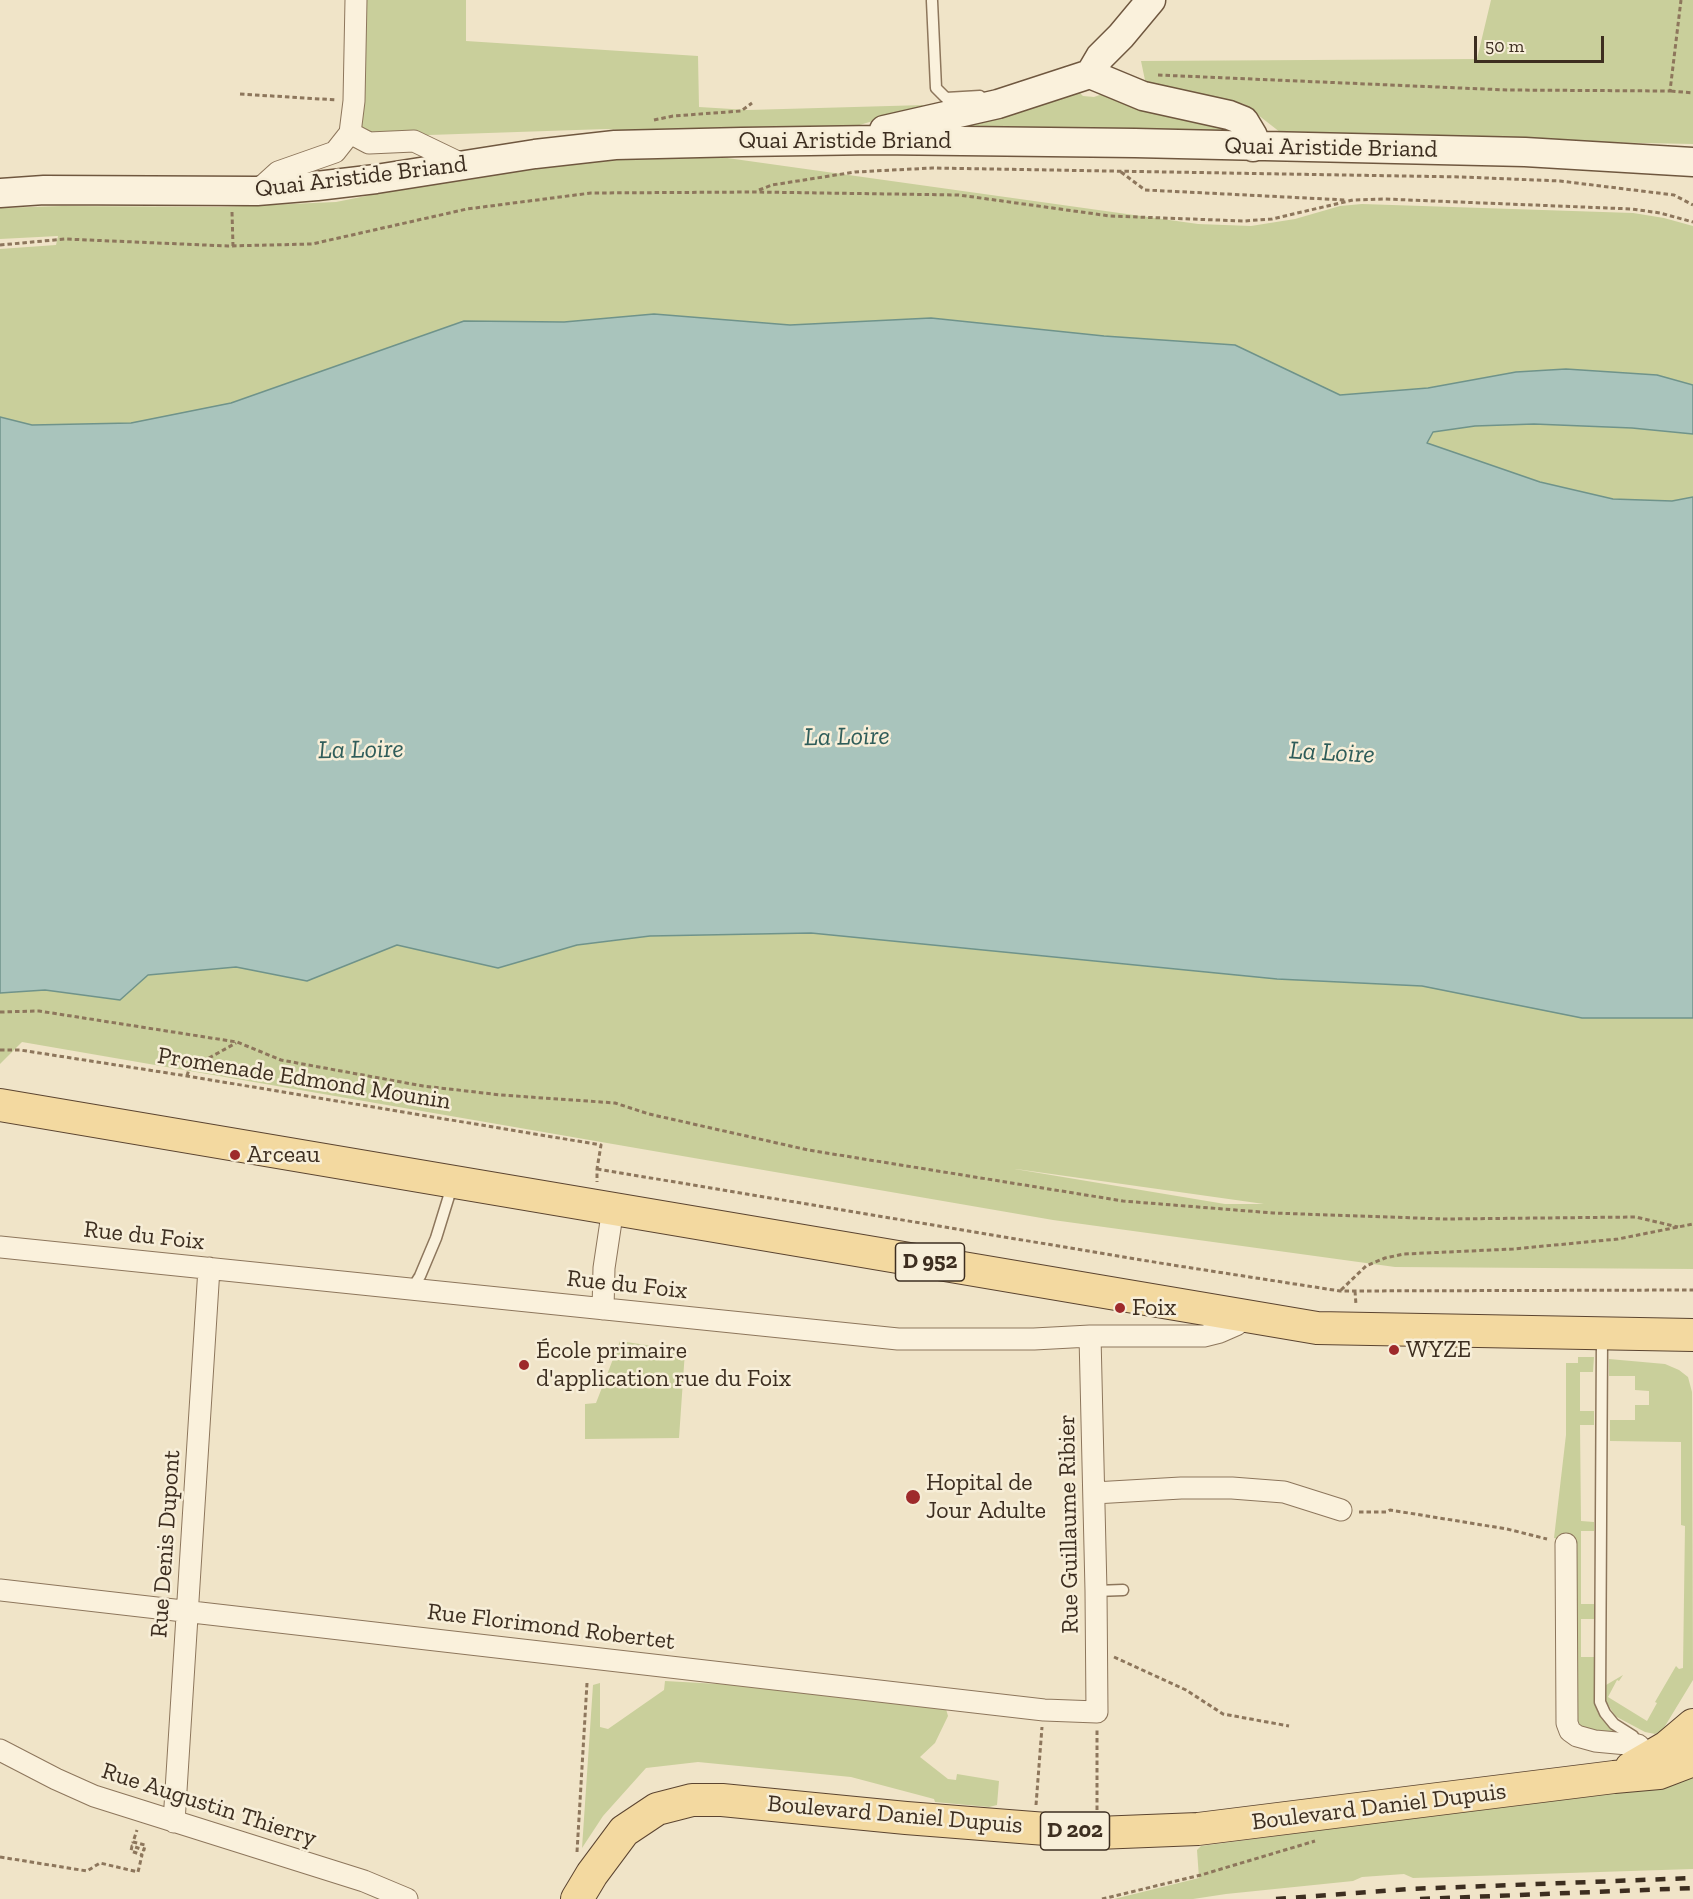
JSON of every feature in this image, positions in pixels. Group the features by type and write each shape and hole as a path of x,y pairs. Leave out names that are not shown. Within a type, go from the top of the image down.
{"main road":[{"path":"1090,74 1100,57 1151,0"},
{"path":"876,140 880,132 913,122 998,104 1090,74 1143,96 1229,115 1244,121 1252,136 1253,147"},
{"name":"Quai Aristide Briand","path":"0,193 44,190 244,196 376,179 535,154 615,145 876,140 1525,152 1693,162"},
{"name":"D 952","path":"0,1105 1317,1328 1678,1335"},
{"path":"1678,1335 1693,1353"},
{"name":"Boulevard Daniel Dupuis","path":"577,1899 592,1874 624,1831 657,1809 692,1800 722,1800 906,1818 1097,1833 1198,1829 1614,1778 1667,1748 1693,1725"},
{"name":"Boulevard Daniel Dupuis","path":"1649,1759 1693,1760"}],"street":[{"path":"244,196 278,172 335,152 350,133 354,101 356,0"},
{"path":"350,133 369,143 414,141 464,165"},
{"path":"603,1309 604,1268 613,1208"},
{"name":"Rue du Foix","path":"0,1247 898,1339 1204,1336 1228,1328 1246,1317"},
{"name":"Rue Denis Dupont","path":"174,1822 209,1268"},
{"name":"Rue Guillaume Ribier","path":"1090,1336 1097,1717"},
{"path":"1094,1493 1181,1488 1284,1492 1341,1510"},
{"path":"1566,1544 1567,1723 1570,1731 1577,1736 1649,1759"},
{"name":"Rue Florimond Robertet","path":"0,1590 1097,1717"},
{"name":"Rue Augustin Thierry","path":"0,1750 94,1796 364,1881 407,1899"}],"lane":[{"path":"932,1 936,88 946,98 990,96 998,104"},
{"path":"412,1289 436,1238 453,1182"},
{"path":"1602,1334 1600,1702 1614,1724 1633,1736 1649,1759"},
{"path":"1096,1591 1123,1590"}],"path":[{"path":"1670,92 1681,0"},
{"path":"1154,75 1507,90 1693,93"},
{"path":"240,94 354,101"},
{"path":"755,192 772,185 855,172 932,168 1462,177 1560,181 1674,195 1693,205"},
{"path":"1120,172 1145,190 1353,200 1384,199 1632,209 1660,213 1693,222"},
{"path":"0,245 65,239 233,246 312,244 467,209 591,193 755,192 959,195 1110,216 1244,221 1299,214 1353,200"},
{"path":"233,246 244,196"},
{"path":"0,1012 39,1011 237,1042 281,1060 412,1084 501,1095 615,1103 649,1114 808,1150 1123,1201 1273,1213 1445,1220 1636,1217 1678,1227"},
{"path":"187,1076 189,1069 237,1042"},
{"name":"Promenade Edmond Mounin","path":"0,1050 20,1050 187,1076 601,1145 597,1169 1340,1291"},
{"path":"1340,1291 1366,1266 1394,1256 1513,1249 1618,1239 1693,1224"},
{"path":"1340,1291 1693,1290"},
{"path":"1341,1510 1386,1512 1390,1510 1507,1529 1566,1544"},
{"path":"1096,1650 1186,1690 1223,1714 1289,1726"},
{"path":"577,1857 587,1683"},
{"path":"1097,1717 1097,1833"},
{"path":"1034,1827 1042,1727"},
{"path":"0,1857 87,1871 100,1863 138,1872 142,1855 131,1851 132,1846 144,1850 145,1845 134,1842 137,1830"},
{"path":"1102,1899 1201,1875 1314,1841"}],"green space":[{"path":"360,0 466,0 466,41 698,56 699,107 748,110 925,105 840,131 606,129 370,137 356,126"},
{"path":"1491,0 1693,0 1693,144 1285,136 1244,104 1146,85 1141,61 1477,59"},
{"path":"1078,91 1083,96 1094,97 1108,92 1237,130 1232,138 943,132"},
{"path":"713,156 1198,224 1251,226 1295,219 1340,206 1362,204 1633,213 1664,218 1693,226 1693,385 1657,375 1566,369 1516,372 1428,388 1340,395 1235,345 1104,336 931,318 790,325 654,314 564,322 464,321 231,403 131,423 32,425 0,417 0,249 56,245 58,236 0,239 0,208 221,207 336,202 574,160"},
{"path":"1534,424 1632,428 1693,434 1693,497 1672,501 1613,499 1540,482 1427,443 1433,432 1475,426"},
{"path":"811,933 1277,979 1422,986 1582,1018 1693,1018 1693,1269 1395,1267 1053,1220 22,1042 0,1064 0,993 45,990 119,1000 148,975 236,967 307,981 397,945 498,968 577,945 650,936","holes":["1015,1169 1264,1204 1225,1204"]},
{"path":"620,1341 685,1351 679,1438 585,1439 585,1404 596,1403"},
{"path":"1578,1357 1594,1357 1593,1372 1580,1372 1580,1411 1594,1411 1594,1425 1580,1425 1581,1521 1594,1522 1594,1531 1581,1531 1581,1604 1594,1604 1594,1619 1581,1619 1581,1657 1595,1657 1595,1704 1598,1713 1623,1738 1608,1739 1575,1724 1569,1542 1554,1538 1566,1435 1566,1363 1578,1363"},
{"path":"1609,1359 1665,1364 1688,1377 1692,1392 1693,1680 1662,1731 1655,1734 1645,1732 1615,1716 1606,1701 1606,1685 1623,1675 1619,1681 1617,1680 1608,1697 1647,1721 1676,1666 1679,1669 1683,1668 1685,1526 1681,1525 1681,1442 1610,1441 1610,1420 1635,1420 1635,1405 1649,1405 1649,1391 1635,1390 1635,1376 1609,1376"},
{"path":"665,1681 755,1686 934,1705 946,1709 948,1716 935,1743 920,1757 948,1779 956,1780 957,1774 999,1781 997,1805 989,1807 935,1802 934,1799 851,1777 698,1762 646,1768 603,1816 582,1848 593,1685 600,1683 600,1727 608,1729 664,1690"},
{"path":"1693,1769 1693,1869 1413,1878 1404,1874 1362,1877 1353,1881 1193,1899 1114,1899 1199,1878 1197,1850 1201,1846 1344,1827"}],"water":[{"name":"La Loire","path":"654,314 790,325 931,318 1104,336 1235,345 1340,395 1428,388 1516,372 1566,369 1657,375 1693,385 1693,434 1632,428 1534,424 1475,426 1433,432 1427,443 1540,482 1613,499 1672,501 1693,497 1693,1018 1582,1018 1422,986 1277,979 811,933 650,936 577,945 498,968 397,945 307,981 236,967 148,975 120,1000 45,990 0,993 0,417 32,425 131,423 231,403 464,321 564,322"}],"railway":[{"path":"1276,1899 1409,1889 1693,1878"},
{"path":"1420,1899 1693,1888"}],"place":[{"name":"Arceau","path":"235,1155"},
{"name":"Foix","path":"1120,1308"},
{"name":"WYZE","path":"1394,1350"},
{"name":"École primaire d'application rue du Foix","path":"524,1365"},
{"name":"Hopital de Jour Adulte","path":"913,1497"}]}
